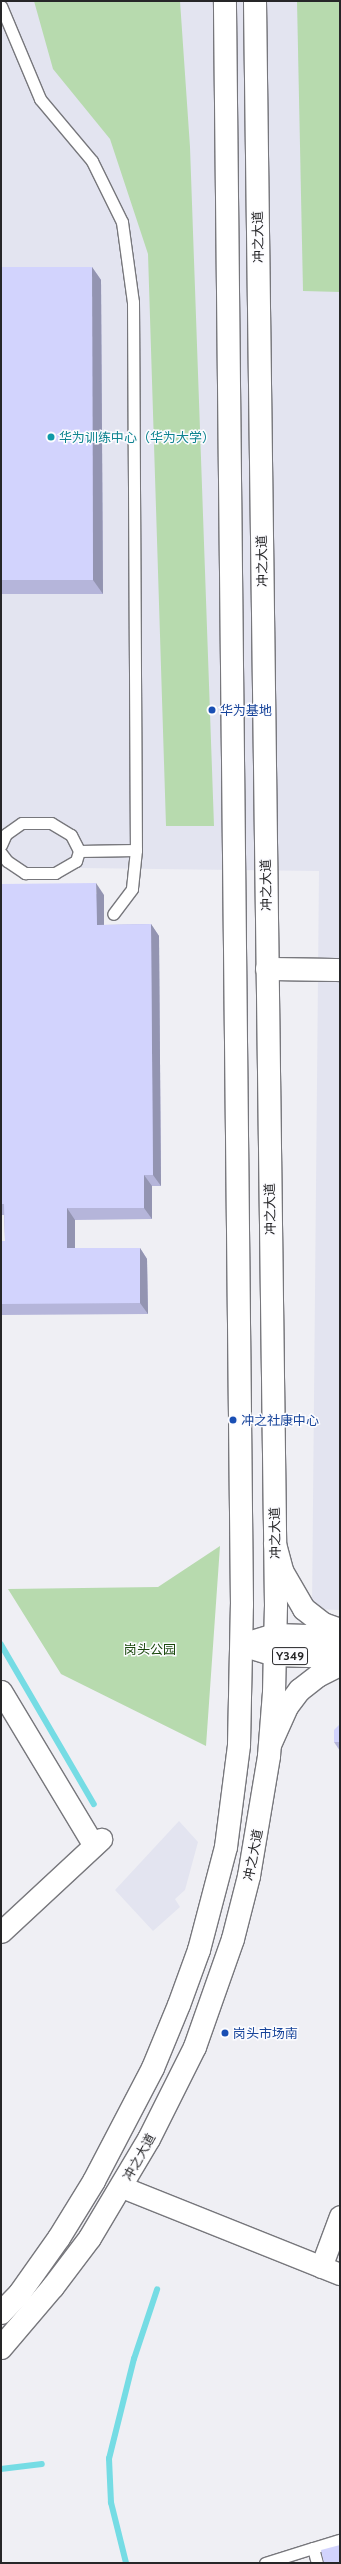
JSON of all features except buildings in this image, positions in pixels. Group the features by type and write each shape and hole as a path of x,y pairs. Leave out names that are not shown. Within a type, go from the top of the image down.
{"main road":[{"path":"1,2313 20,2293 59,2238 94,2181 153,2068 182,1998 199,1950 226,1847 239,1745 242,1645 225,1"},
{"name":"冲之大道","path":"1,2348 54,2287 90,2238 122,2187 172,2097 216,1991 233,1940 249,1876 270,1745 275,1645 275,1544 255,1"},
{"path":"267,969 340,970"},
{"path":"275,1544 282,1571 304,1609 323,1624 340,1630"},
{"path":"275,1645 340,1637"},
{"name":"Y349","path":"242,1645 275,1645 340,1657"},
{"path":"270,1745 284,1713 300,1690 318,1676 340,1665"}],"street":[{"path":"1,1691 97,1841 1,1932"},
{"path":"122,2187 340,2274"},
{"path":"321,2267 340,2216"}],"lane":[{"path":"1,6 40,99 92,161 122,222 133,302 136,850 132,889 113,914"},
{"path":"1,845 6,834 22,823 51,823 71,835 80,851"},
{"path":"80,851 136,850"},
{"path":"1,853 7,862 25,873 55,873 76,861 80,851"},
{"path":"265,2563 340,2540"},
{"path":"313,2548 317,2563"}],"shaded area":[{"path":"1,1 340,1 340,1610 312,1609 319,871 1,867"},
{"path":"179,1821 198,1842 185,1890 175,1899 180,1907 153,1931 115,1890"}],"green space":[{"path":"34,1 180,1 190,147 214,826 166,826 148,254 110,139 53,69"},
{"path":"297,1 340,1 340,292 303,291"},
{"name":"岗头公园","path":"220,1546 206,1746 61,1674 8,1589 158,1587"}],"waterway":[{"path":"1,1644 94,1804"},
{"path":"126,2563 111,2503 109,2459 134,2359 157,2290"},
{"path":"1,2469 42,2464"}],"place":[{"name":"华为训练中心（华为大学）","path":"51,437"},
{"name":"华为基地","path":"212,710"},
{"name":"冲之社康中心","path":"233,1420"},
{"name":"岗头市场南","path":"225,2033"}]}
